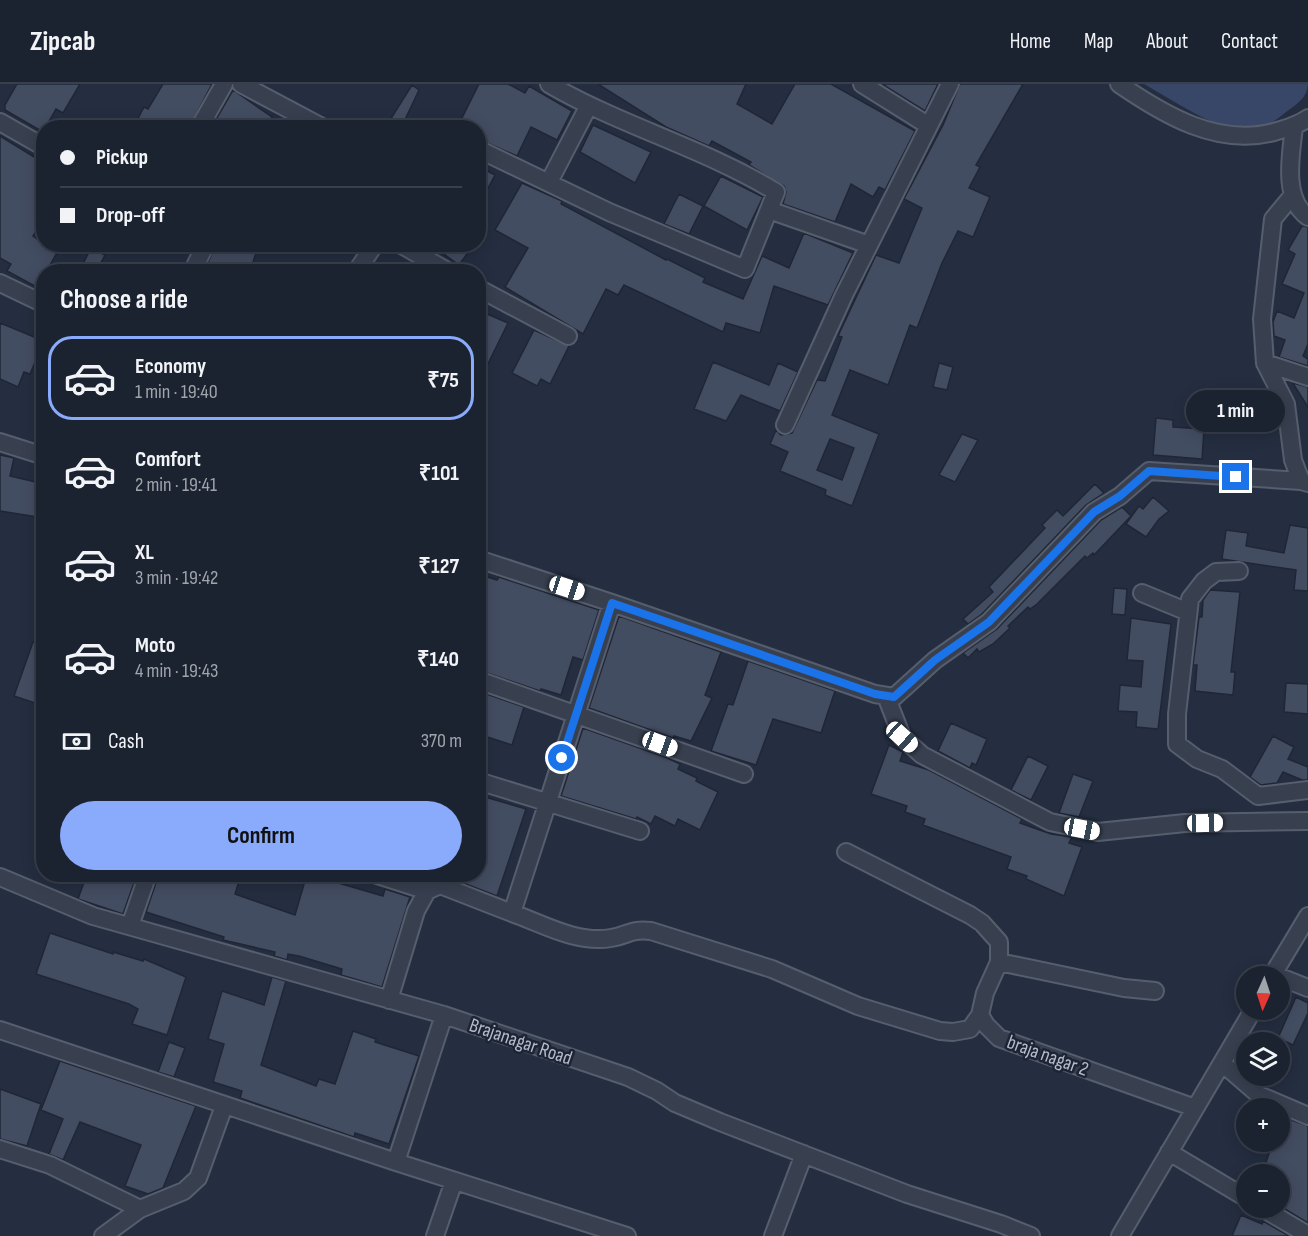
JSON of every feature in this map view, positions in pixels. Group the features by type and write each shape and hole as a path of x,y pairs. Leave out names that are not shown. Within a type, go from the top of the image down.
{"street":[{"path":"204,120 224,84"},
{"path":"242,84 309,120"},
{"path":"486,153 609,212 745,269 776,192 681,144 588,107 549,84"},
{"path":"862,84 929,126"},
{"path":"785,425 869,246 950,84"},
{"path":"1119,84 1156,109 1221,135 1254,137 1301,122"},
{"path":"549,182 588,107"},
{"path":"0,122 36,142"},
{"path":"1301,122 1290,157 1292,196 1300,212 1308,217"},
{"path":"1292,196 1273,219 1262,319 1265,363 1287,404 1293,460 1305,482"},
{"path":"769,210 869,246"},
{"path":"414,252 435,264"},
{"path":"0,283 36,300"},
{"path":"486,292 568,336"},
{"path":"1265,363 1308,377"},
{"path":"0,442 36,453"},
{"path":"486,562 894,697 935,660 989,622 1094,512 1120,496 1149,471 1305,482"},
{"path":"1239,571 1216,572 1204,581 1190,599 1175,729 1177,744 1197,759 1222,769 1258,796 1308,790"},
{"path":"1142,593 1188,612"},
{"path":"512,913 612,603"},
{"path":"486,683 744,774"},
{"path":"886,696 902,737 922,755 1050,822 1098,832 1185,823 1308,821"},
{"path":"486,784 640,831"},
{"path":"389,1000 416,911 427,891 440,885 579,938 611,938 634,929 651,931 772,969 858,1006 940,1031 953,1032 970,1029 980,1015 985,993 999,962 999,942 982,923 846,852"},
{"name":"Brajanagar Road","path":"0,877 93,916 444,1016 628,1077 657,1090 675,1103 804,1155 907,1194 1031,1236"},
{"path":"130,926 145,882"},
{"path":"399,882 427,891"},
{"path":"1281,966 1308,916"},
{"path":"999,962 1124,988 1155,991"},
{"path":"1290,981 1308,988"},
{"name":"braja nagar 2","path":"980,1015 999,1038 1195,1108"},
{"path":"396,1162 444,1016"},
{"path":"1120,1236 1247,1020"},
{"path":"0,1030 224,1106 627,1236"},
{"path":"1222,1062 1259,1095 1308,1116"},
{"path":"103,1236 140,1209 184,1191 198,1178 224,1106"},
{"path":"0,1149 50,1166 140,1209"},
{"path":"1169,1152 1236,1192"},
{"path":"773,1236 804,1155"},
{"path":"435,1236 454,1181"},
{"path":"1279,1218 1308,1235"}],"water":[{"path":"1144,84 1308,84 1304,97 1298,103 1269,125 1250,132 1239,131 1211,121"}],"building":[{"path":"17,84 80,84 63,113 56,109 50,120 36,120 36,128 5,110 5,105"},
{"path":"163,84 212,84 193,120 137,120 144,107 148,109"},
{"path":"479,84 508,84 525,93 529,86 572,111 557,140 531,127 517,156 486,142 486,120 461,120"},
{"path":"598,84 746,84 737,104 772,124 795,84 831,84 915,131 885,190 879,187 873,197 851,184 835,222 783,204 786,192 784,186 749,165 751,162 712,141 709,146 666,127"},
{"path":"882,84 938,84 925,111"},
{"path":"960,84 1023,84 976,165 980,167 969,188 990,197 973,237 958,231 942,263 917,328 910,325 888,385 850,370 832,415 879,434 852,506 825,495 826,490 780,471 788,452 770,444 776,430 781,435 792,433 817,380 825,381 842,337 838,336 876,255 899,263 922,208 904,199 943,125","holes":["830,439 854,448 842,480 817,470"]},
{"path":"412,85 419,90 405,120 390,120"},
{"path":"233,90 272,117 270,120 216,120"},
{"path":"593,125 651,152 635,183 580,152"},
{"path":"0,136 36,158 36,231 33,236 36,238 36,252 57,252 51,264 36,264 36,287 7,271 11,264 0,258"},
{"path":"486,170 495,175 486,192"},
{"path":"721,176 763,197 747,230 704,206"},
{"path":"522,183 562,201 561,204 666,260 705,278 703,282 743,299 762,256 789,268 804,233 853,253 828,305 774,286 760,333 726,323 723,332 624,285 618,295 606,289 583,334 505,287 528,248 495,230"},
{"path":"679,194 703,206 689,234 664,224"},
{"path":"1302,226 1308,227 1308,344 1303,356 1308,359 1308,366 1279,357 1285,340 1274,336 1273,322 1277,311 1294,318 1304,293 1282,284 1295,254 1288,250"},
{"path":"89,252 99,252 105,255 100,264 83,264"},
{"path":"213,252 256,252 253,262 257,264 207,264"},
{"path":"441,252 468,252 458,264"},
{"path":"486,313 508,323 486,368"},
{"path":"0,323 36,338 36,360 30,374 24,372 18,387 0,379"},
{"path":"534,330 569,346 550,384 541,379 537,386 512,373"},
{"path":"713,362 769,385 778,363 798,372 780,411 741,395 726,421 694,409"},
{"path":"939,363 953,367 947,390 933,387"},
{"path":"1293,383 1308,387 1308,407 1294,385"},
{"path":"1156,418 1173,420 1173,427 1204,429 1202,459 1153,455"},
{"path":"962,434 978,440 955,482 939,475"},
{"path":"0,455 14,458 10,476 36,482 36,517 0,511"},
{"path":"1095,484 1104,493 1086,505 982,614 968,624 963,619 993,592 989,587 1045,528 1042,525 1057,510 1063,516"},
{"path":"1153,497 1169,511 1159,519 1146,537 1126,524 1139,506 1143,509"},
{"path":"1122,507 1131,516 1094,555 1093,553 1087,558 1085,556 1037,604 1030,609 1028,607 1008,626 1010,628 993,644 979,652 977,649 968,658 963,653 997,629 1101,520"},
{"path":"1290,525 1308,528 1308,591 1294,590 1296,570 1222,559 1226,530 1248,533 1246,546 1284,553"},
{"path":"486,577 497,580 499,577 599,610 583,660 573,657 561,695 541,689 540,691 486,673"},
{"path":"1114,588 1127,589 1125,615 1112,614"},
{"path":"1210,590 1240,592 1231,672 1235,672 1233,695 1195,691 1197,665 1193,665 1199,617 1202,617 1203,600"},
{"path":"619,616 721,652 705,695 712,698 691,741 674,736 673,738 589,708"},
{"path":"1131,618 1171,624 1158,729 1136,727 1137,712 1118,711 1120,685 1141,687 1143,661 1127,660"},
{"path":"33,642 36,643 36,703 14,696"},
{"path":"748,661 835,691 821,733 773,719 756,765 711,751 728,704 733,705"},
{"path":"1286,683 1308,684 1308,714 1284,712"},
{"path":"486,694 524,707 512,745 486,737"},
{"path":"951,723 987,739 976,765 972,763 970,768 938,751"},
{"path":"583,728 680,764 678,769 718,792 700,830 678,819 675,826 655,816 651,824 637,817 636,819 561,796"},
{"path":"1273,736 1294,747 1288,759 1308,767 1308,780 1302,780 1283,772 1277,783 1261,785 1250,777"},
{"path":"889,745 903,752 900,761 929,770 1022,819 1020,823 1051,834 1072,837 1069,843 1082,847 1064,896 1026,879 1027,876 1007,869 1011,857 923,825 925,819 905,812 907,806 871,794"},
{"path":"1028,756 1048,766 1031,800 1011,790"},
{"path":"1073,774 1093,781 1079,817 1059,813"},
{"path":"486,797 526,809 497,896 461,882 486,882"},
{"path":"84,882 134,882 123,914 78,899"},
{"path":"156,882 239,882 235,894 295,915 305,882 335,882 383,896 385,889 410,897 382,987 341,975 342,969 288,954 287,960 274,956 275,952 223,940 224,937 146,912"},
{"path":"50,933 113,954 113,952 143,961 144,959 186,977 167,1035 132,1024 138,1009 129,1004 36,974"},
{"path":"272,977 286,981 261,1065 316,1086 319,1079 335,1084 353,1031 376,1039 375,1042 419,1056 389,1144 355,1133 354,1137 240,1098 242,1091 213,1082 224,1044 208,1039 222,991 264,1005"},
{"path":"1296,997 1308,1003 1308,1013 1293,1045 1290,1044 1290,1032 1281,1032 1286,1020 1290,1020 1290,1011"},
{"path":"169,1042 185,1048 174,1077 158,1072"},
{"path":"60,1061 196,1106 163,1188 148,1194 125,1186 141,1145 80,1122 63,1160 49,1154 63,1119 41,1110"},
{"path":"0,1089 41,1104 27,1146 0,1139"},
{"path":"1290,1120 1308,1126 1308,1223 1290,1212 1290,1164 1265,1164 1270,1152 1290,1152"},
{"path":"1240,1218 1248,1218 1262,1224 1263,1221 1289,1236 1232,1236"}],"route":[{"path":"562,758 612,603 875,694 894,697 935,660 1008,606 1036,572 1094,512 1120,496 1149,471 1236,477"}]}
